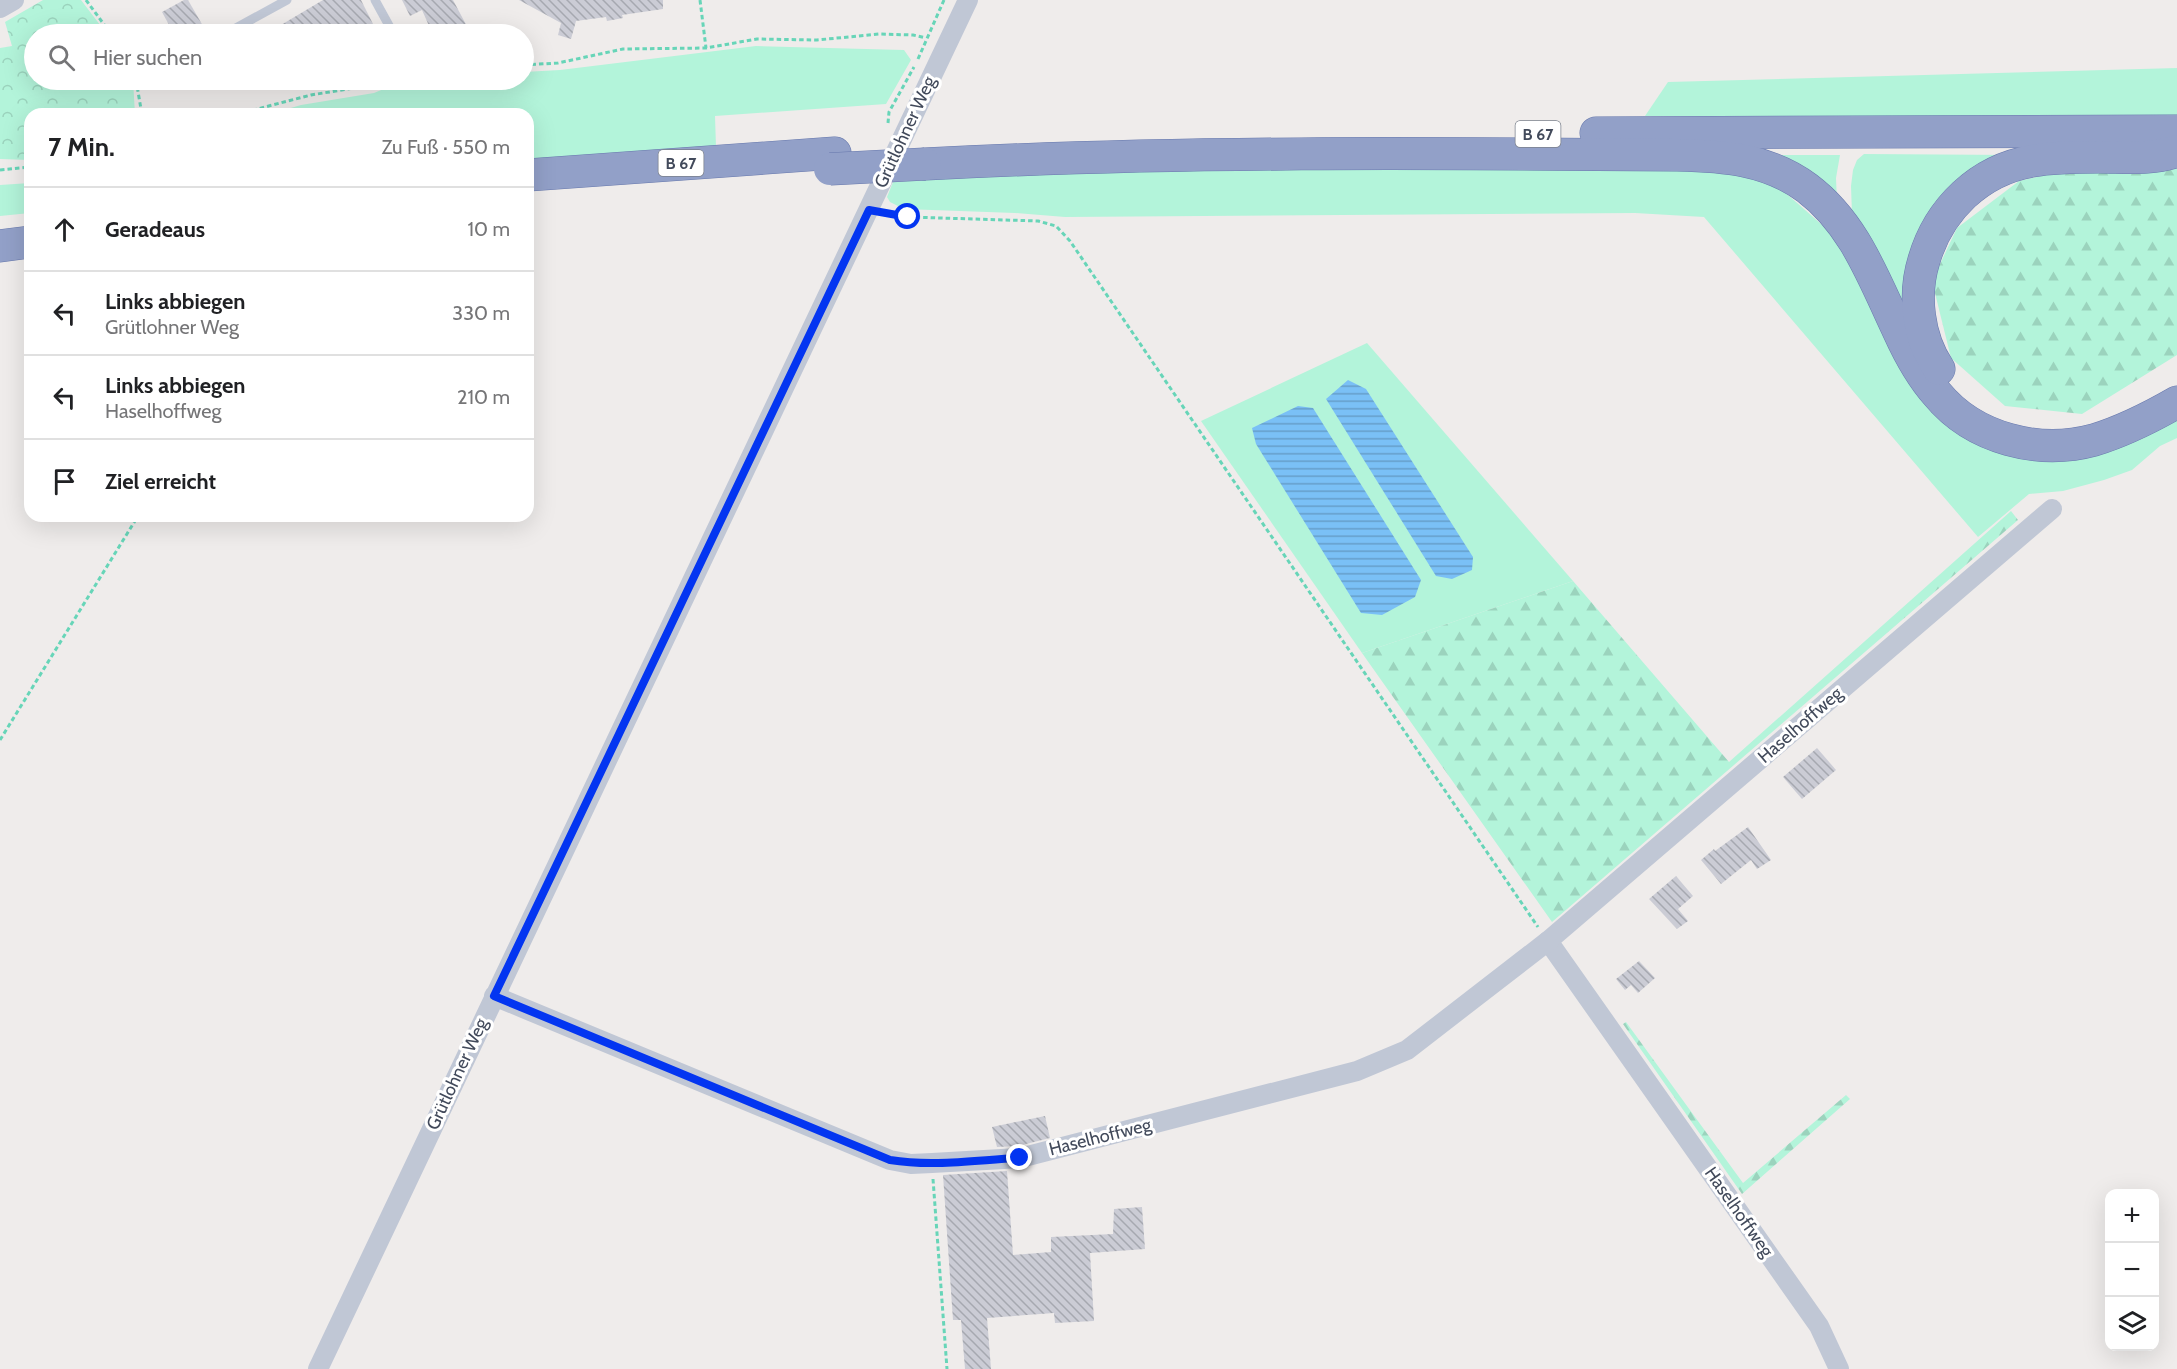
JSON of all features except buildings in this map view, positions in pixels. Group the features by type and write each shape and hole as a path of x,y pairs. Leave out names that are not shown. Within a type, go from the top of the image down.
{"highway":[{"name":"B 67","path":"534,175 928,156 1077,142 1642,132 2177,131"},
{"name":"B 67","path":"928,156 1073,158 1399,153 1658,144 1857,142 2177,144"},
{"path":"2177,151 2161,157 2067,157 2040,160 1997,171 1972,186 1946,212 1928,245 1918,280 1919,318 1931,357 1948,384 1979,411 2003,423 2047,433 2082,430 2101,426 2145,407 2177,388"},
{"path":"1399,153 1722,156 1750,161 1779,171 1798,182 1832,210 1850,233 1868,263 1915,364 1937,395 1972,424 2000,437 2026,443 2050,446 2079,443 2095,440 2134,425 2177,402"},
{"name":"B 67","path":"534,190 832,161"},
{"path":"0,231 24,228"},
{"path":"0,246 24,243"}],"street":[{"path":"0,8 14,0"},
{"name":"Grütlohner Weg","path":"318,1369 968,0"},
{"name":"Haselhoffweg","path":"494,996 890,1160 911,1164 1020,1158 1357,1071 1407,1050 1548,941 2052,509"},
{"name":"Haselhoffweg","path":"1548,941 1820,1326 1839,1369"}],"lane":[{"path":"243,24 287,0"},
{"path":"375,0 388,24"}],"path":[{"path":"86,0 104,24"},
{"path":"699,0 706,48"},
{"path":"534,64 558,63 623,49 706,48 757,39 817,40 879,33 926,38"},
{"path":"138,90 141,108"},
{"path":"261,108 342,90"},
{"path":"0,170 24,168"},
{"path":"869,210 908,217 1038,221 1056,226 1063,233 1548,941"},
{"path":"0,740 134,522"},
{"path":"932,1163 947,1369"}],"green space":[{"path":"43,0 81,0 99,24 24,24 24,90 134,90 135,108 24,108 24,160 0,159 0,48 12,46 5,22"},
{"path":"756,46 904,50 911,60 886,104 715,116 716,147 534,161 534,108 291,108 381,90 534,90 534,71"},
{"path":"2177,68 2177,115 2168,118 1645,116 1668,82"},
{"path":"1864,154 2014,155 1954,190 1915,343 1852,214 1853,170 1857,160"},
{"path":"1762,155 1840,155 1836,178 1837,202"},
{"path":"1708,161 1780,188 1837,238 1886,341 1919,387 2041,455 2177,413 2177,438 2160,446 2132,470 2063,491 2029,494 1978,537 1704,217 1635,213 1065,217 904,209 890,202 887,197 893,182 925,178 1017,174"},
{"path":"2084,166 2177,168 2177,355 2082,414 2005,406 1951,358 1932,281 1957,228 2019,181"},
{"path":"24,183 24,214 0,216 0,185"},
{"path":"1367,343 1573,581 1362,653 1201,421"},
{"path":"2011,511 2018,520 1552,922 1362,653 1573,581 1729,762"},
{"path":"1626,1022 1743,1183 1846,1095 1850,1099 1742,1194 1623,1024"}],"water":[{"path":"1348,380 1366,389 1473,557 1472,570 1452,579 1436,576 1326,399"},
{"path":"1298,406 1313,408 1421,580 1415,597 1382,615 1361,613 1256,444 1252,428"}],"route":[{"path":"908,217 869,210 494,996 890,1160 911,1164 1020,1158"}]}
